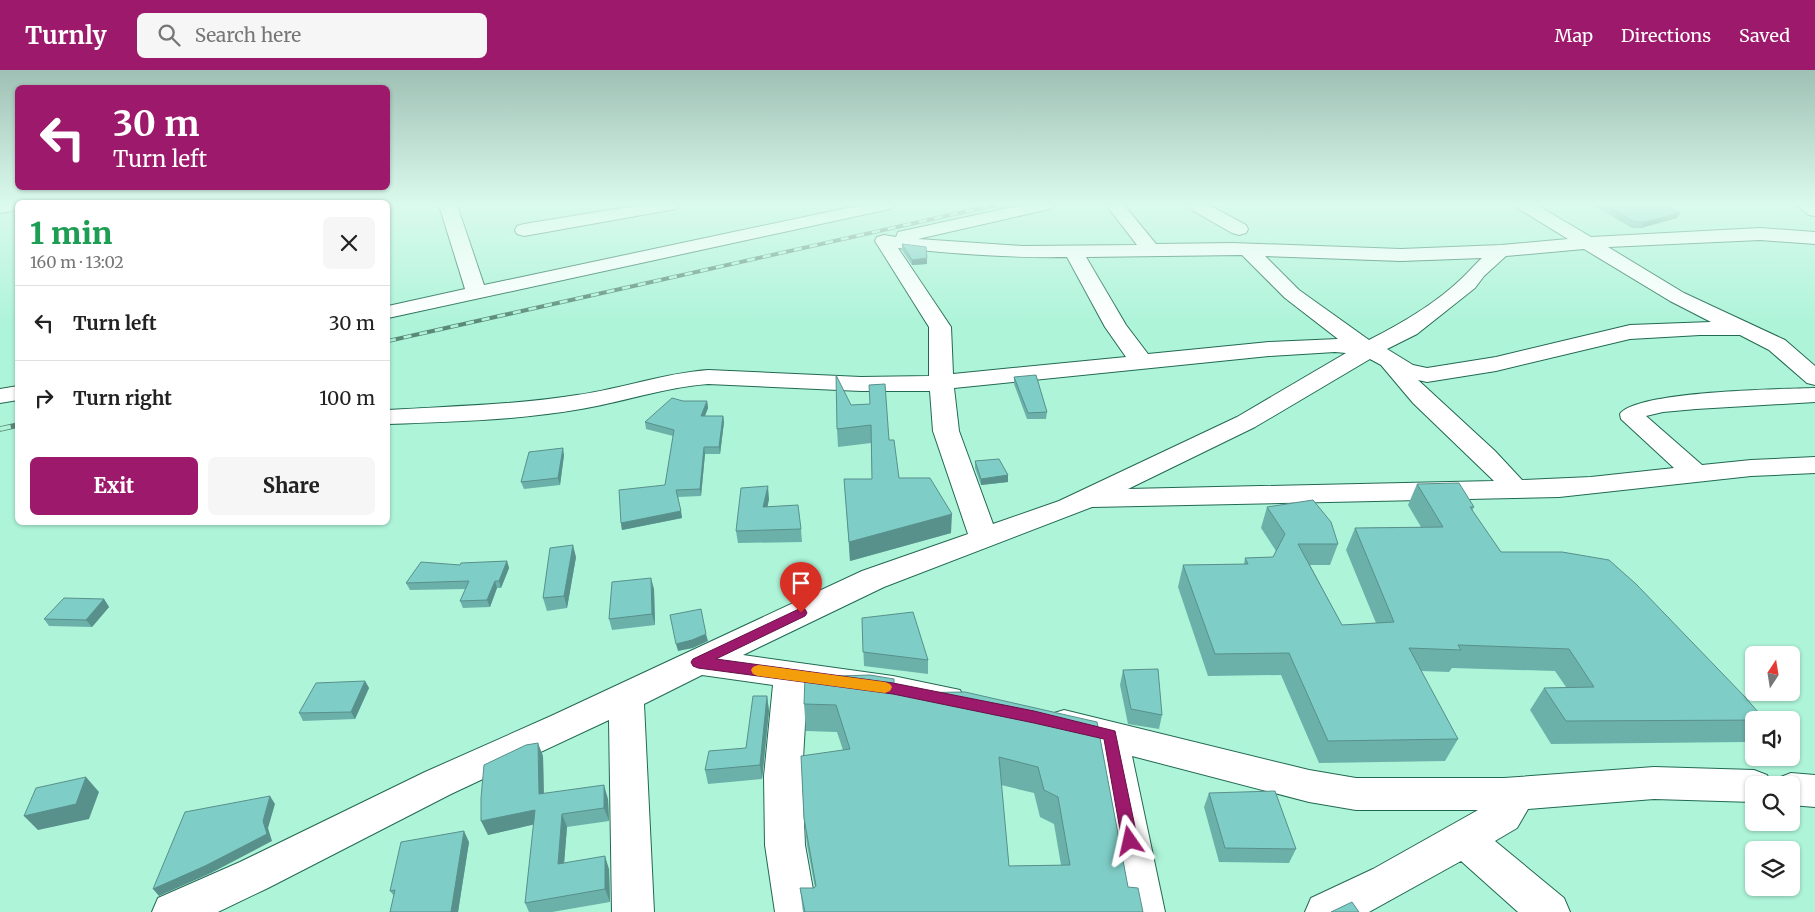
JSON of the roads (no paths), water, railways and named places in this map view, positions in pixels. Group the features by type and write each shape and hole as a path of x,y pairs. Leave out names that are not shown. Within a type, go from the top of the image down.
{"street":[{"path":"462,244 477,294"},
{"path":"390,312 704,244"},
{"path":"886,244 940,328 941,382 946,431 984,538"},
{"path":"916,244 961,249 1074,252 1150,249 1248,250 1382,256 1500,251 1575,244"},
{"path":"1146,244 1150,249"},
{"path":"1592,244 1677,297 1777,345 1815,378"},
{"path":"1248,250 1292,294 1374,352 1406,371 1427,374 1496,364 1630,332 1700,328 1746,329"},
{"path":"173,912 254,875 438,783 626,697 873,579 1086,499 1246,422 1374,352 1414,326 1468,284 1477,272 1500,251"},
{"path":"1074,252 1116,327 1143,363"},
{"path":"390,417 459,415 560,405 608,397 693,378 708,377 870,384 941,382 1336,345 1374,352 1427,405 1481,450 1515,489"},
{"path":"0,396 15,394"},
{"path":"1696,473 1634,419 1632,414 1637,410 1669,405 1773,396 1815,395"},
{"path":"1086,499 1596,486 1724,469 1815,465"},
{"path":"698,662 893,689 983,706"},
{"path":"791,675 783,776 784,835 796,912"},
{"path":"626,697 633,912"},
{"path":"1034,717 1308,786 1356,794 1513,793 1654,783 1745,786"},
{"path":"1110,735 1144,912"},
{"path":"1800,790 1815,791"},
{"path":"1342,908 1503,816 1509,808 1513,793"},
{"path":"1463,838 1549,912"}],"railway":[{"path":"390,341 820,244"},
{"path":"0,429 15,426"}]}
